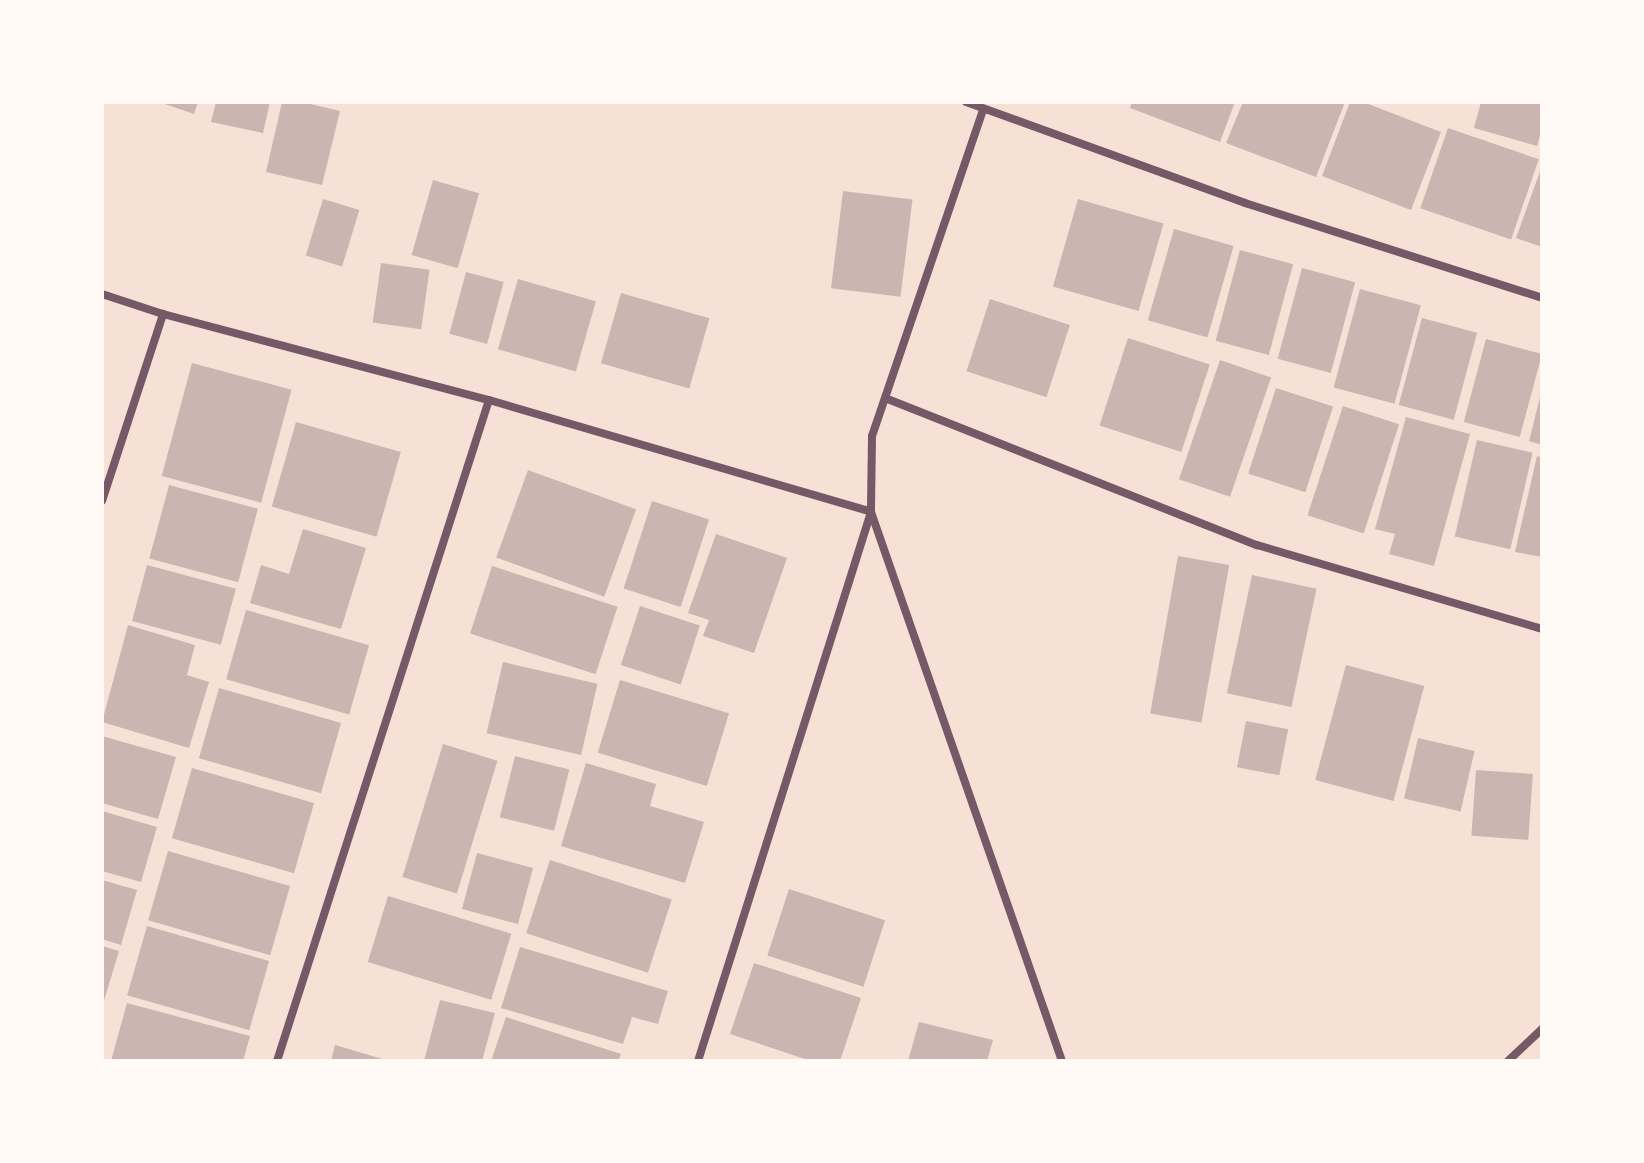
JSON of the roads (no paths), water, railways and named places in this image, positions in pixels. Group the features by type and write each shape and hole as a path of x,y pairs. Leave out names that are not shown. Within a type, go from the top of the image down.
{"street":[{"path":"966,102 1245,203 1542,298"},
{"path":"698,1061 871,512 872,436 983,110"},
{"path":"102,294 163,314 489,400 871,512"},
{"path":"102,501 163,314"},
{"path":"885,398 1257,545 1542,629"},
{"path":"277,1061 489,400"},
{"path":"871,512 1062,1061"},
{"path":"1508,1061 1542,1029"}]}
